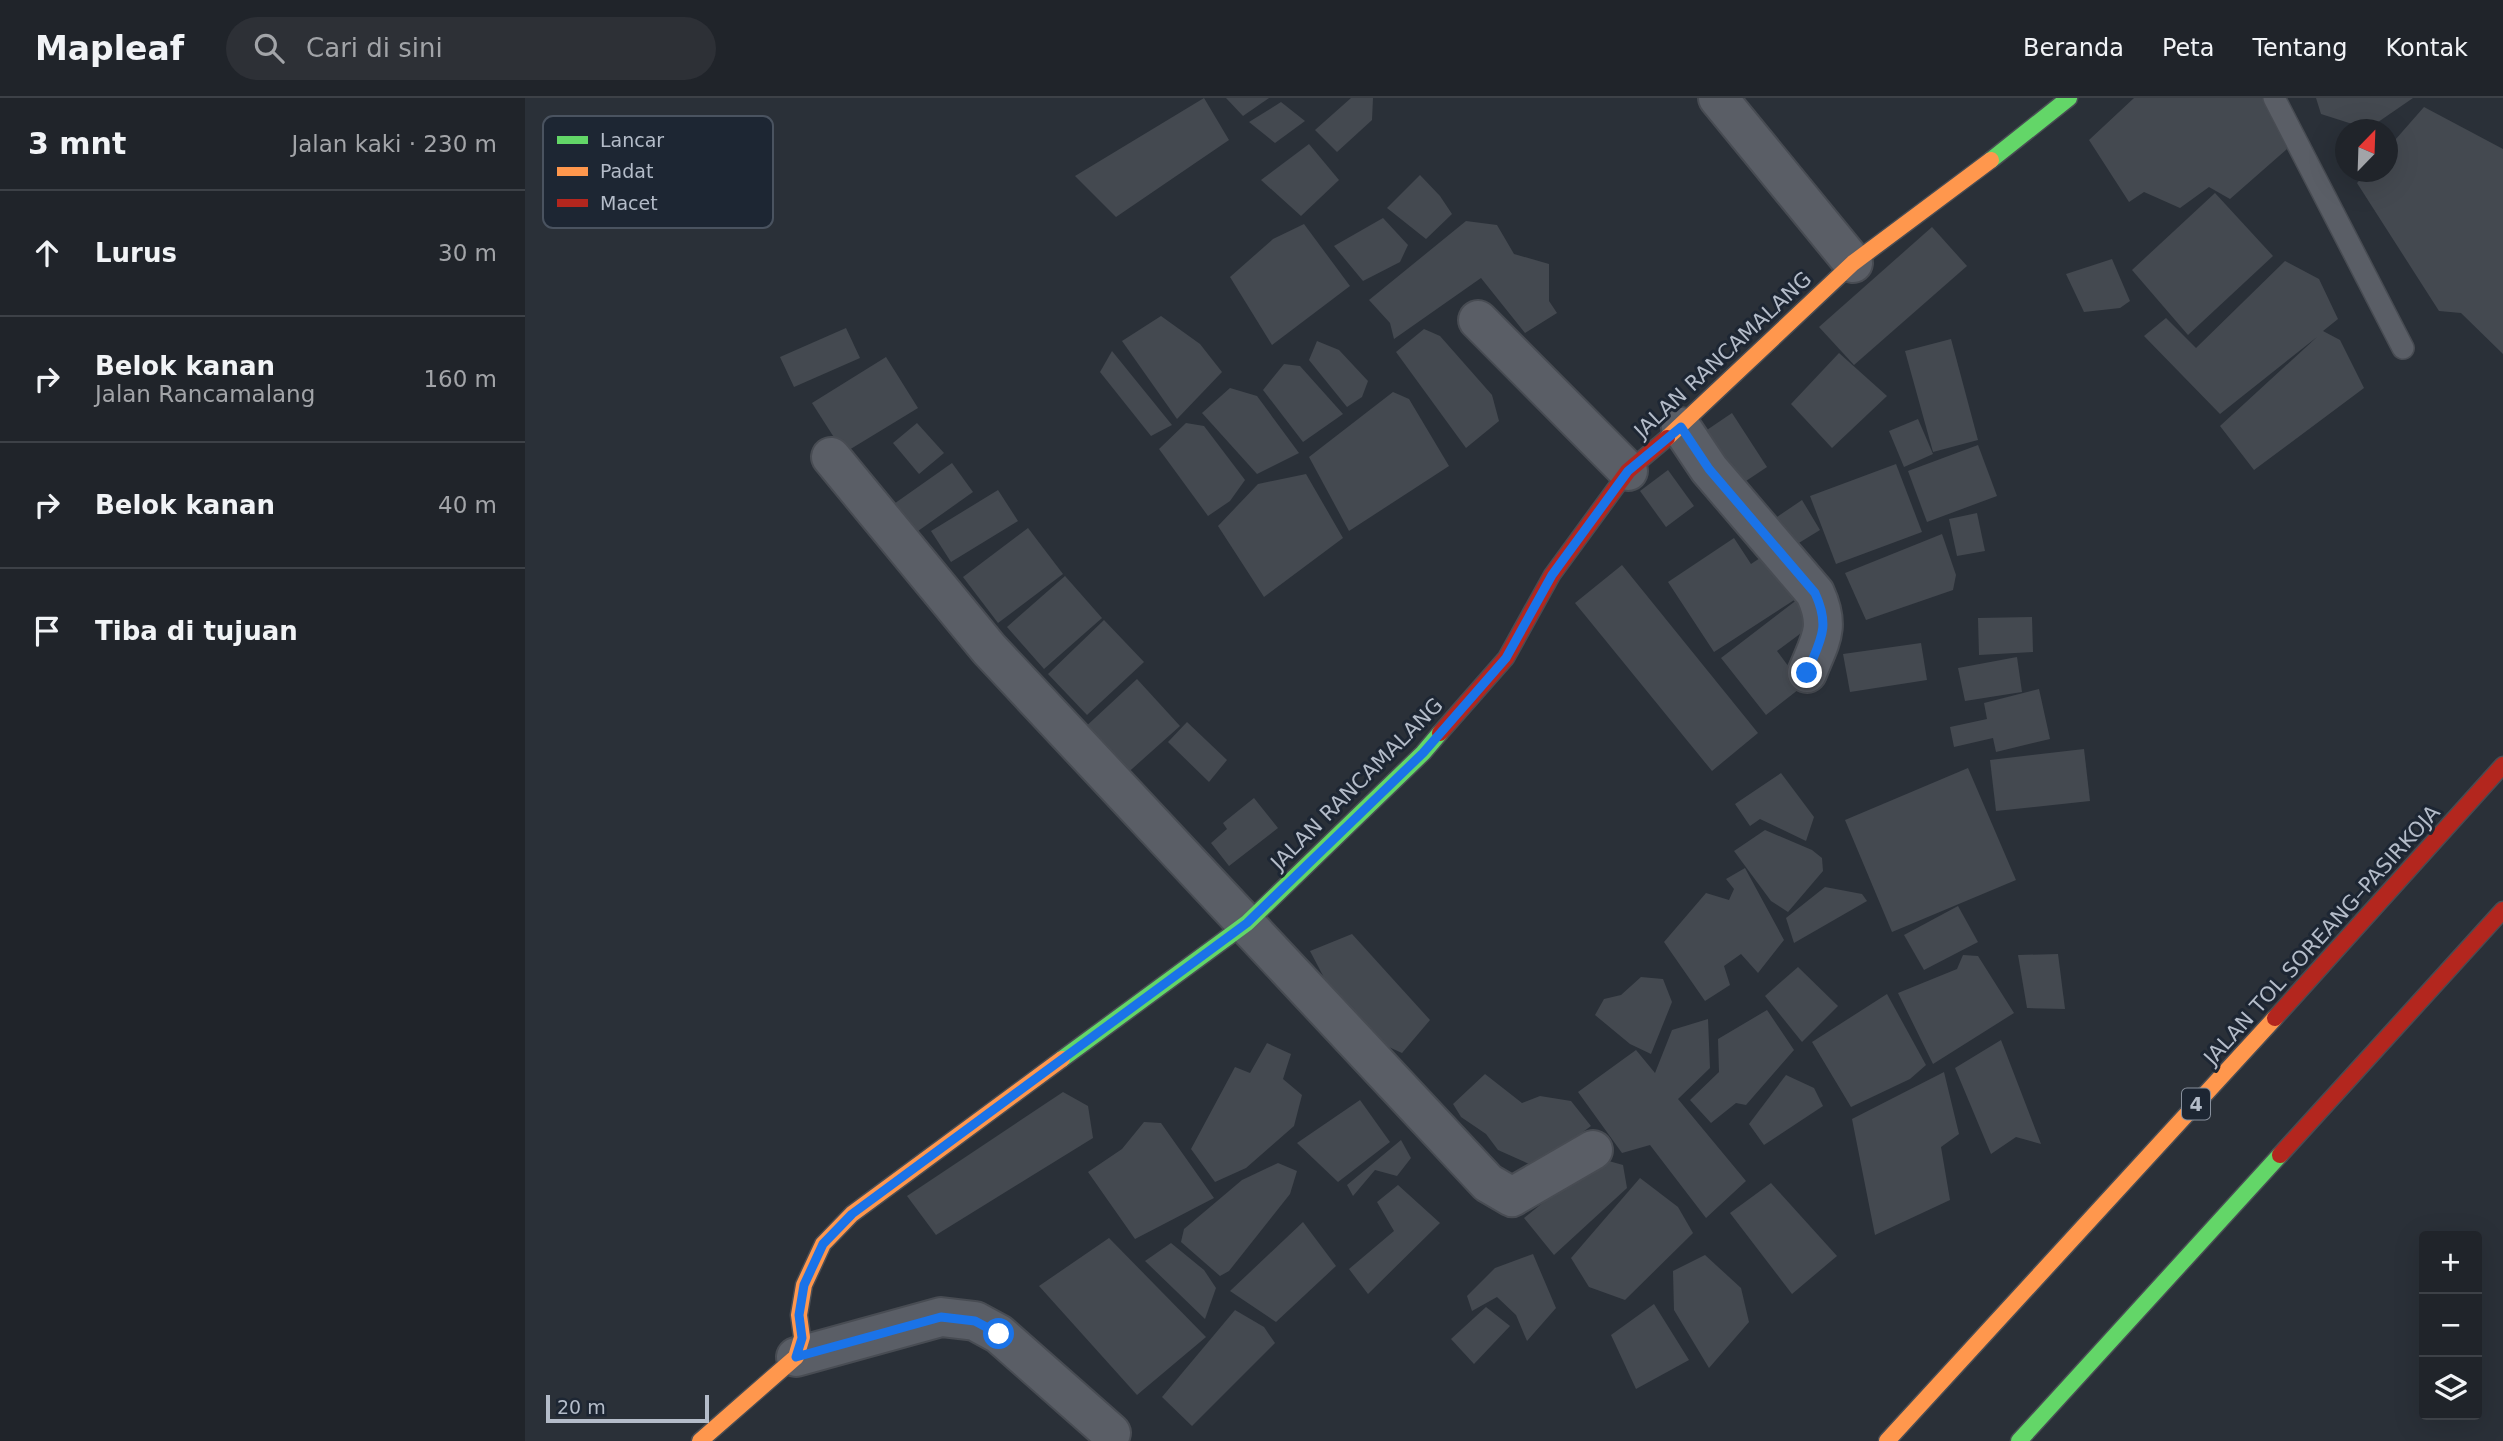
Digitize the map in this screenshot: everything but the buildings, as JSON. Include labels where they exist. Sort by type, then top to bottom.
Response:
[{"type":"main road","name":"JALAN RANCAMALANG","points":[[799,1347],[799,1315],[804,1285],[823,1244],[852,1214],[1247,923],[1423,753],[1506,658],[1552,575],[1628,471],[1681,427],[1853,263],[1975,173],[2069,98]]},
{"type":"main road","name":"JALAN TOL SOREANG–PASIRKOJA","points":[[1887,1441],[2217,1082],[2503,765]]},
{"type":"main road","points":[[2019,1441],[2503,910]]},
{"type":"main road","points":[[700,1441],[799,1347]]},
{"type":"street","points":[[1718,98],[1853,263]]},
{"type":"street","points":[[1478,320],[1628,471]]},
{"type":"street","points":[[1681,427],[1709,469],[1815,593],[1822,609],[1824,629],[1807,673]]},
{"type":"street","points":[[831,457],[989,649],[1488,1183],[1512,1197],[1593,1150]]},
{"type":"street","points":[[799,1347],[941,1317],[975,1321],[999,1334],[1111,1433]]},
{"type":"lane","points":[[2274,98],[2403,348]]},
{"type":"traffic: fast","points":[[1991,160],[2069,98]]},
{"type":"traffic: fast","points":[[1062,1059],[1247,923],[1423,753],[1440,733]]},
{"type":"traffic: fast","points":[[2019,1441],[2280,1155]]},
{"type":"traffic: slow","points":[[1667,438],[1853,263],[1991,160]]},
{"type":"traffic: slow","points":[[1887,1441],[2275,1018]]},
{"type":"traffic: slow","points":[[700,1441],[796,1357],[802,1337],[799,1315],[804,1285],[823,1244],[852,1214],[1062,1059]]},
{"type":"traffic: jam","points":[[1440,733],[1506,658],[1552,575],[1628,471],[1667,438]]},
{"type":"traffic: jam","points":[[2275,1018],[2503,765]]},
{"type":"traffic: jam","points":[[2280,1155],[2503,910]]},
{"type":"route","points":[[999,1334],[975,1321],[941,1317],[796,1357],[802,1338],[799,1315],[804,1285],[823,1244],[852,1214],[1247,923],[1423,753],[1506,658],[1552,575],[1628,471],[1681,427],[1709,469],[1815,593],[1822,609],[1824,629],[1807,673]]}]
